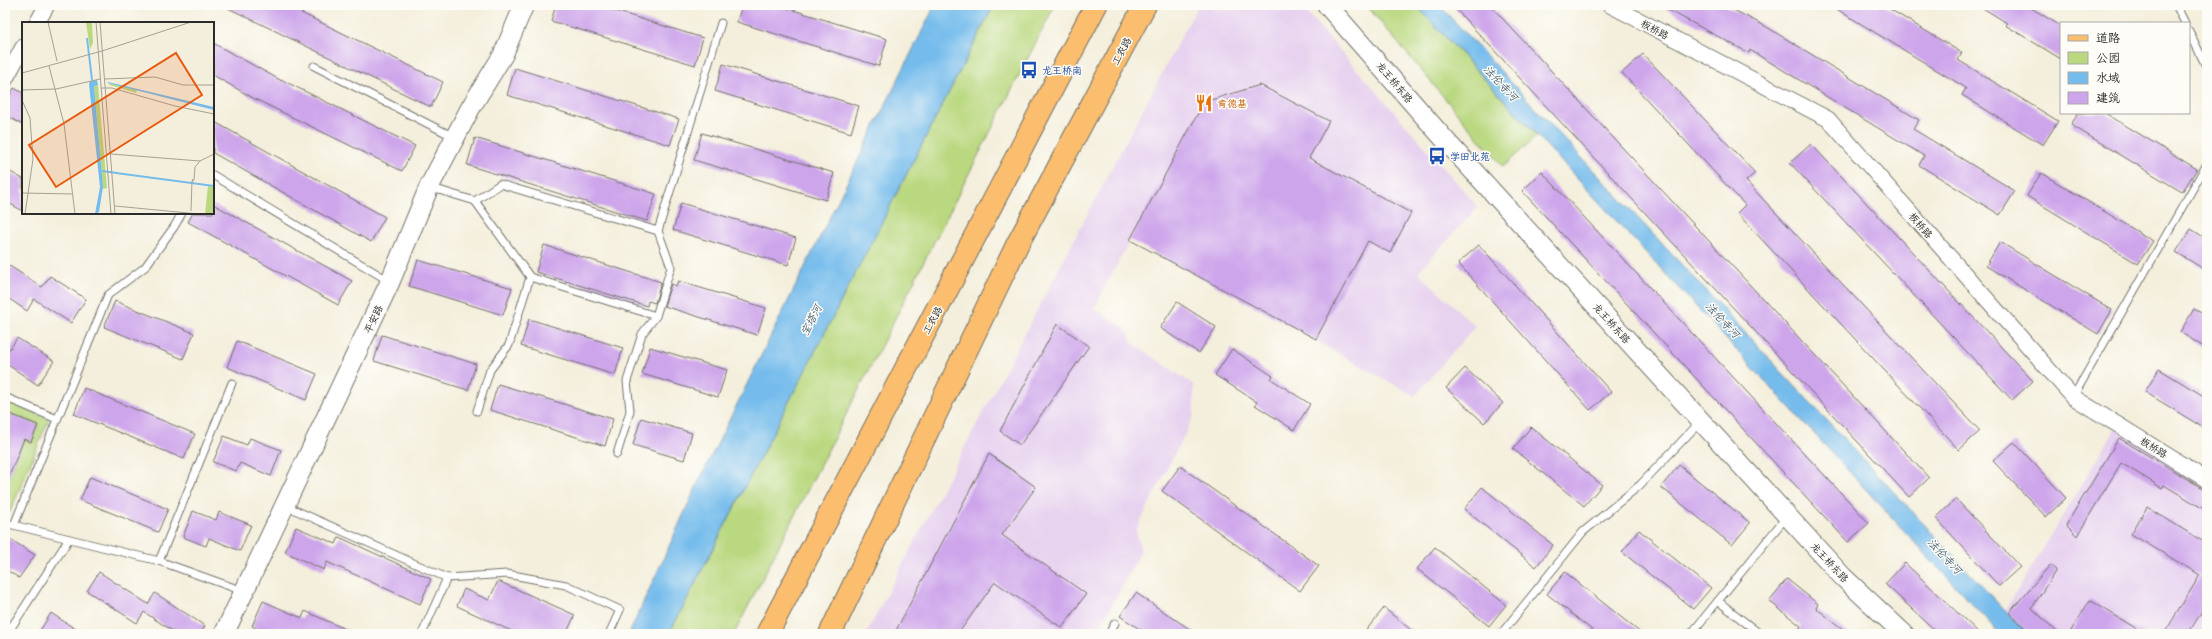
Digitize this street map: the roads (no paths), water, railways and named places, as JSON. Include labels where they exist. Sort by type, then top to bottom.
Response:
[{"type":"main road","name":"工农路","points":[[767,634],[1096,5]]},
{"type":"main road","name":"工农路","points":[[830,634],[1017,245],[1145,5]]},
{"type":"street","points":[[37,22],[46,5]]},
{"type":"street","name":"平安路","points":[[224,634],[286,506],[390,282],[429,187],[455,137],[503,55],[524,5]]},
{"type":"street","name":"龙王桥东路","points":[[1327,5],[1445,140],[1787,516],[1843,577],[1904,634]]},
{"type":"street","name":"板桥路","points":[[1610,5],[1828,120],[2073,397],[2207,480]]},
{"type":"street","points":[[5,80],[22,49]]},
{"type":"lane","points":[[2176,5],[2184,22]]},
{"type":"lane","points":[[617,454],[630,411],[627,381],[642,334],[656,316],[671,267],[658,231],[721,23]]},
{"type":"lane","points":[[2190,33],[2207,68]]},
{"type":"lane","points":[[314,66],[455,137]]},
{"type":"lane","points":[[2073,397],[2207,164]]},
{"type":"lane","points":[[214,176],[390,282]]},
{"type":"lane","points":[[475,201],[500,184],[658,231]]},
{"type":"lane","points":[[429,187],[475,201],[530,277],[656,316]]},
{"type":"lane","points":[[14,525],[108,295],[145,267],[174,227],[181,214]]},
{"type":"lane","points":[[478,411],[490,370],[509,345],[530,277]]},
{"type":"lane","points":[[159,561],[232,383]]},
{"type":"lane","points":[[5,399],[7,398],[57,419]]},
{"type":"lane","points":[[1501,634],[1583,532],[1640,485],[1701,420]]},
{"type":"lane","points":[[286,506],[447,578],[506,574],[566,585],[620,610],[609,634]]},
{"type":"lane","points":[[1691,634],[1787,516]]},
{"type":"lane","points":[[5,523],[159,561],[244,592]]},
{"type":"lane","points":[[7,634],[69,539]]},
{"type":"lane","points":[[422,634],[447,578]]},
{"type":"lane","points":[[1718,601],[1760,634]]},
{"type":"lane","points":[[1109,634],[1115,623]]},
{"type":"water","name":"宝塔河","points":[[935,5],[994,5],[669,634],[629,634],[698,483]]},
{"type":"water","name":"法伦寺河","points":[[1416,5],[1439,5],[2005,611],[2029,634],[2000,634]]},
{"type":"place","name":"龙王桥南","points":[[1029,70]]},
{"type":"place","name":"肯德基","points":[[1204,103]]},
{"type":"place","name":"学田北苑","points":[[1437,156]]}]
